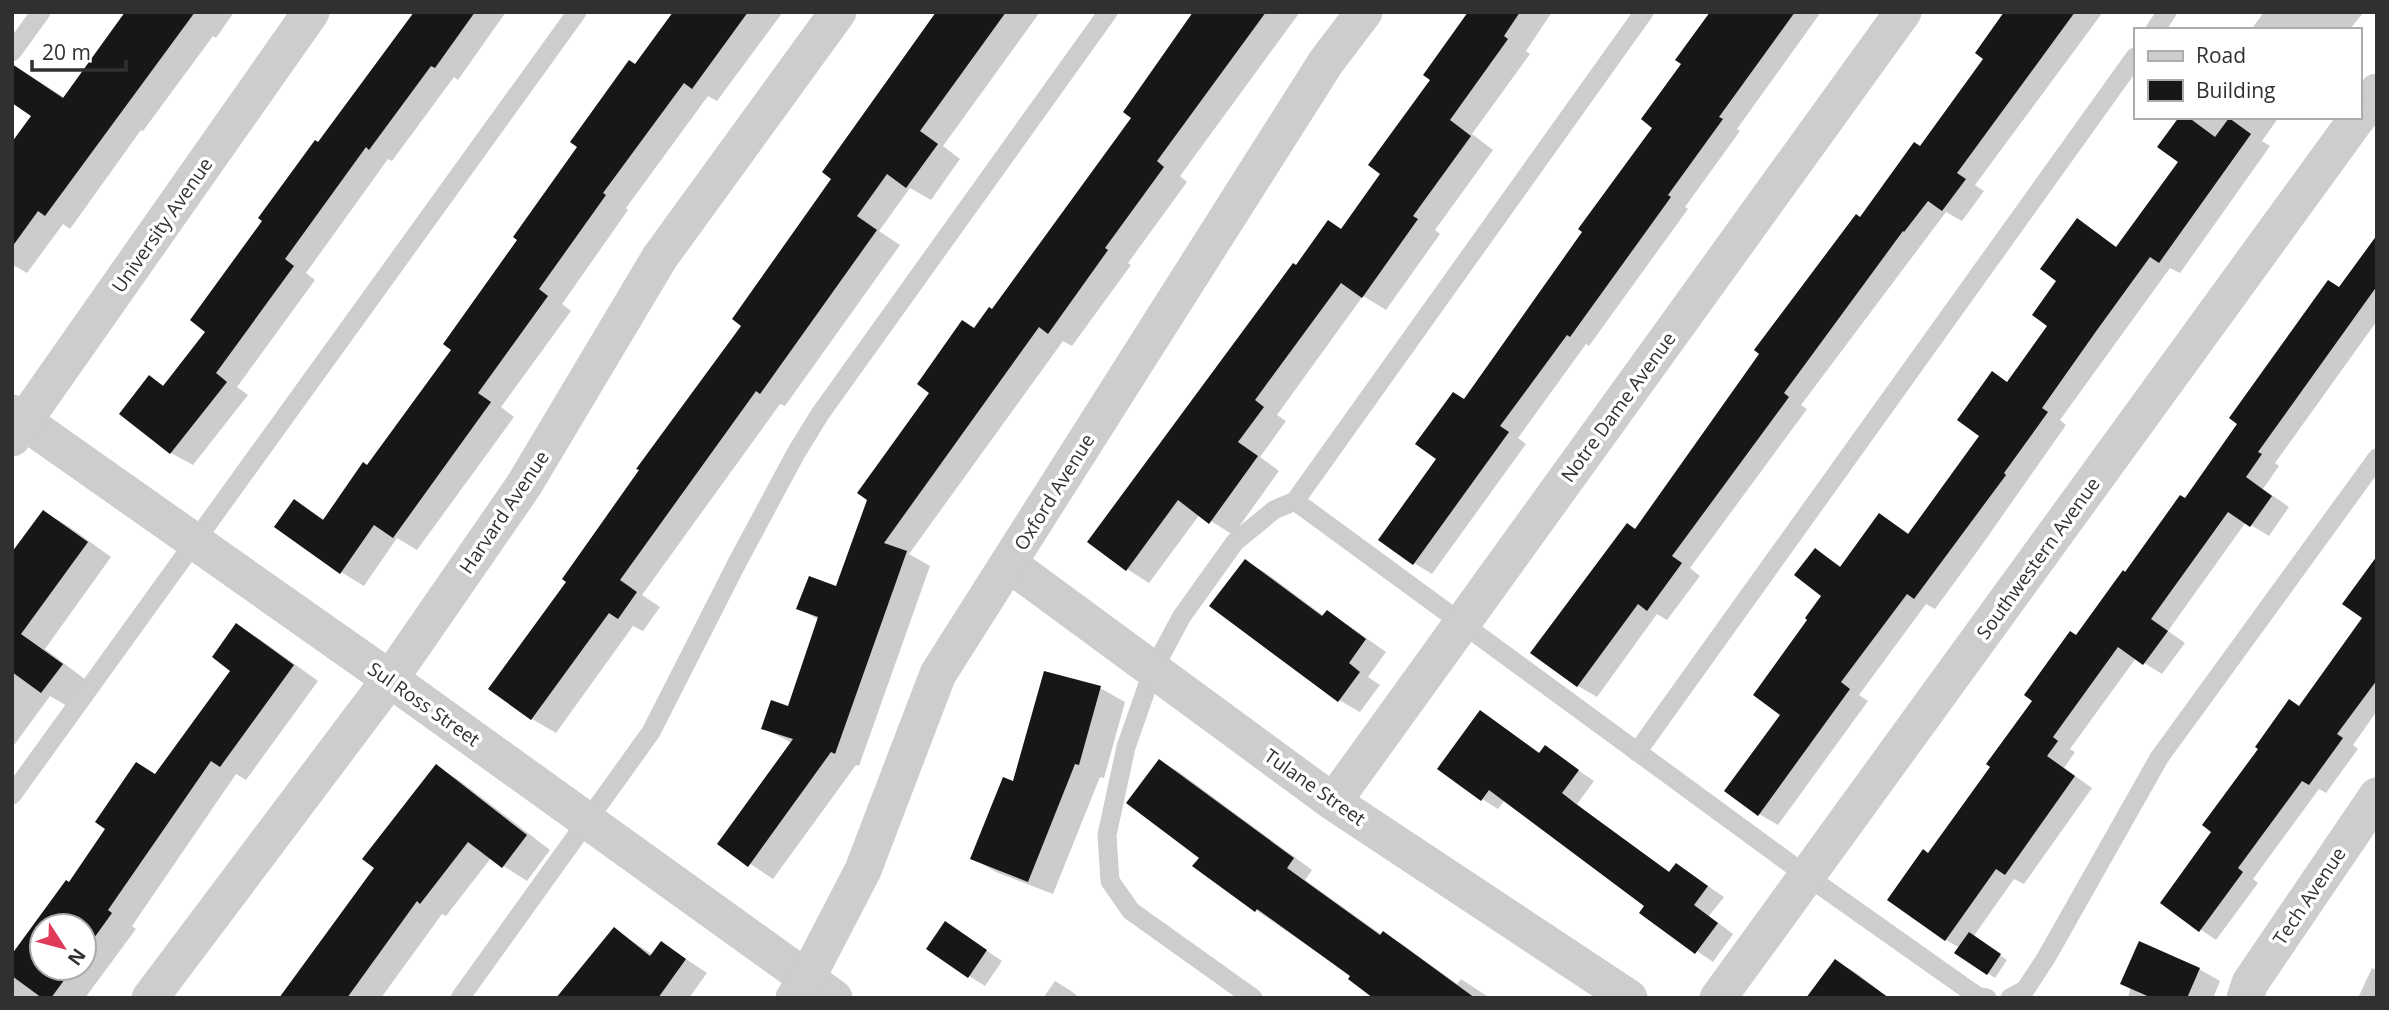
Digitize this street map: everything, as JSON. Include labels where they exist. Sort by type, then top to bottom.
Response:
[{"type":"street","name":"University Avenue","points":[[16,424],[311,12]]},
{"type":"street","name":"Harvard Avenue","points":[[150,998],[390,679],[524,485],[660,257],[838,12]]},
{"type":"street","name":"Oxford Avenue","points":[[811,991],[863,870],[938,674],[1326,62],[1364,12]]},
{"type":"street","name":"Notre Dame Avenue","points":[[1333,802],[1903,12]]},
{"type":"street","name":"Southwestern Avenue","points":[[2361,113],[2377,92]]},
{"type":"street","name":"Southwestern Avenue","points":[[1718,998],[2357,119]]},
{"type":"street","name":"Sul Ross Street","points":[[16,424],[195,542],[390,679],[589,821],[811,991]]},
{"type":"street","name":"Tulane Street","points":[[1009,564],[1333,802],[1629,998]]},
{"type":"street","name":"Tech Avenue","points":[[2245,998],[2250,983],[2377,796]]},
{"type":"lane","points":[[12,52],[41,12]]},
{"type":"lane","points":[[12,795],[577,12]]},
{"type":"lane","points":[[460,998],[651,732],[770,501],[820,414],[1108,12]]},
{"type":"lane","points":[[1253,998],[1131,911],[1110,881],[1107,835],[1126,747],[1153,670],[1182,616],[1235,542],[1274,510],[1295,501],[1644,12]]},
{"type":"lane","points":[[2156,28],[2167,12]]},
{"type":"lane","points":[[1637,752],[2134,58]]},
{"type":"lane","points":[[2010,998],[2025,990],[2046,958],[2159,758],[2377,458]]},
{"type":"lane","points":[[1295,501],[1807,876],[1977,996],[1987,998]]},
{"type":"building","points":[[125,12],[195,12],[45,216],[38,211],[12,247],[12,142],[31,116],[12,103],[12,64],[63,98]]},
{"type":"building","points":[[414,12],[475,12],[435,68],[431,66],[369,150],[366,147],[285,259],[294,266],[216,373],[227,382],[170,454],[119,414],[149,375],[163,386],[205,332],[190,320],[262,221],[258,218]]},
{"type":"building","points":[[673,12],[748,12],[692,89],[684,83],[603,193],[606,195],[539,289],[548,296],[478,393],[491,402],[393,538],[374,525],[340,574],[274,527],[294,499],[323,520],[363,462],[367,465],[451,350],[443,344],[517,240],[513,237],[577,147],[570,142],[629,60],[635,64]]},
{"type":"building","points":[[936,12],[1006,12],[920,131],[938,144],[906,188],[887,174],[857,216],[877,230],[760,394],[756,391],[620,580],[637,592],[618,619],[609,613],[531,720],[488,689],[566,582],[562,579],[639,470],[636,469],[741,326],[732,319],[831,179],[822,172]]},
{"type":"building","points":[[1193,12],[1266,12],[1157,161],[1164,167],[1105,248],[1108,250],[1048,334],[1039,327],[884,543],[907,551],[835,754],[831,752],[748,867],[717,844],[793,739],[761,729],[771,700],[788,706],[818,617],[796,609],[809,576],[836,586],[867,500],[857,493],[929,393],[917,384],[962,320],[974,328],[989,307],[992,309],[1131,118],[1123,112]]},
{"type":"building","points":[[1468,12],[1520,12],[1504,36],[1508,39],[1450,120],[1471,136],[1413,216],[1418,219],[1362,298],[1341,283],[1255,400],[1264,407],[1238,442],[1258,456],[1209,524],[1178,500],[1126,571],[1087,542],[1293,263],[1296,265],[1328,220],[1341,229],[1380,174],[1368,165],[1430,80],[1423,75]]},
{"type":"building","points":[[1710,12],[1795,12],[1719,117],[1723,119],[1668,195],[1671,197],[1570,337],[1567,335],[1500,426],[1509,432],[1413,565],[1378,540],[1436,459],[1415,444],[1453,392],[1464,399],[1582,232],[1578,229],[1652,128],[1641,119],[1681,64],[1675,60]]},
{"type":"building","points":[[2004,12],[2075,12],[1957,173],[1966,179],[1942,211],[1928,201],[1903,231],[1784,393],[1789,397],[1672,556],[1682,563],[1647,611],[1638,604],[1577,687],[1530,653],[1627,523],[1635,529],[1759,354],[1754,350],[1856,214],[1860,217],[1914,142],[1920,146],[1983,59],[1975,53]]},
{"type":"building","points":[[2178,119],[2191,119],[2215,137],[2230,119],[2251,134],[2159,263],[2150,257],[2097,330],[2042,408],[2048,412],[2004,473],[2006,475],[1914,599],[1907,594],[1841,682],[1850,689],[1758,816],[1724,791],[1780,715],[1753,695],[1821,596],[1794,575],[1815,548],[1840,567],[1879,513],[1908,534],[1979,436],[1957,420],[1992,371],[2007,382],[2047,326],[2032,315],[2056,281],[2040,269],[2077,218],[2116,247],[2178,162],[2157,147]]},
{"type":"building","points":[[2377,235],[2377,286],[2258,452],[2262,454],[2246,477],[2272,496],[2250,527],[2228,512],[2151,619],[2168,631],[2143,665],[2118,647],[2053,737],[2058,741],[2047,756],[2075,776],[2005,875],[1996,869],[1945,941],[1887,900],[1923,849],[1928,853],[1990,767],[1986,764],[2032,701],[2024,695],[2070,631],[2076,635],[2180,495],[2185,498],[2237,424],[2229,418],[2328,280],[2339,287]]},
{"type":"building","points":[[43,510],[88,542],[21,634],[63,664],[41,693],[12,672],[12,552]]},
{"type":"building","points":[[2377,556],[2377,680],[2337,734],[2343,738],[2309,785],[2302,781],[2238,868],[2243,872],[2199,932],[2160,903],[2211,832],[2202,825],[2258,749],[2255,747],[2289,699],[2299,706],[2362,618],[2342,604]]},
{"type":"building","points":[[1245,559],[1322,616],[1327,610],[1366,639],[1349,663],[1360,672],[1338,702],[1209,606]]},
{"type":"building","points":[[236,623],[294,665],[220,767],[211,761],[108,910],[112,913],[98,932],[98,912],[43,912],[66,880],[69,882],[105,829],[95,822],[136,762],[155,774],[230,671],[212,657]]},
{"type":"building","points":[[1044,671],[1101,686],[1079,765],[1075,764],[1028,882],[970,859],[1003,777],[1013,781]]},
{"type":"building","points":[[1480,710],[1539,753],[1545,745],[1579,770],[1562,793],[1576,804],[1669,872],[1676,863],[1708,886],[1694,905],[1718,923],[1695,954],[1639,913],[1644,906],[1489,790],[1481,801],[1437,769]]},
{"type":"building","points":[[1159,759],[1294,858],[1287,868],[1380,935],[1383,931],[1475,998],[1373,998],[1348,979],[1350,976],[1192,866],[1199,858],[1126,803]]},
{"type":"building","points":[[436,764],[527,835],[502,868],[468,842],[420,904],[417,901],[347,998],[279,998],[374,868],[362,859]]},
{"type":"building","points":[[945,921],[987,950],[968,978],[926,949]]},
{"type":"building","points":[[614,927],[650,956],[661,941],[686,959],[658,998],[556,998]]},
{"type":"building","points":[[28,932],[28,982],[63,982],[51,998],[42,998],[12,976],[12,954]]},
{"type":"building","points":[[1969,932],[2001,954],[1987,975],[1954,953]]},
{"type":"building","points":[[2139,941],[2200,968],[2187,998],[2152,998],[2120,984]]},
{"type":"building","points":[[1835,959],[1889,998],[1806,998]]}]
